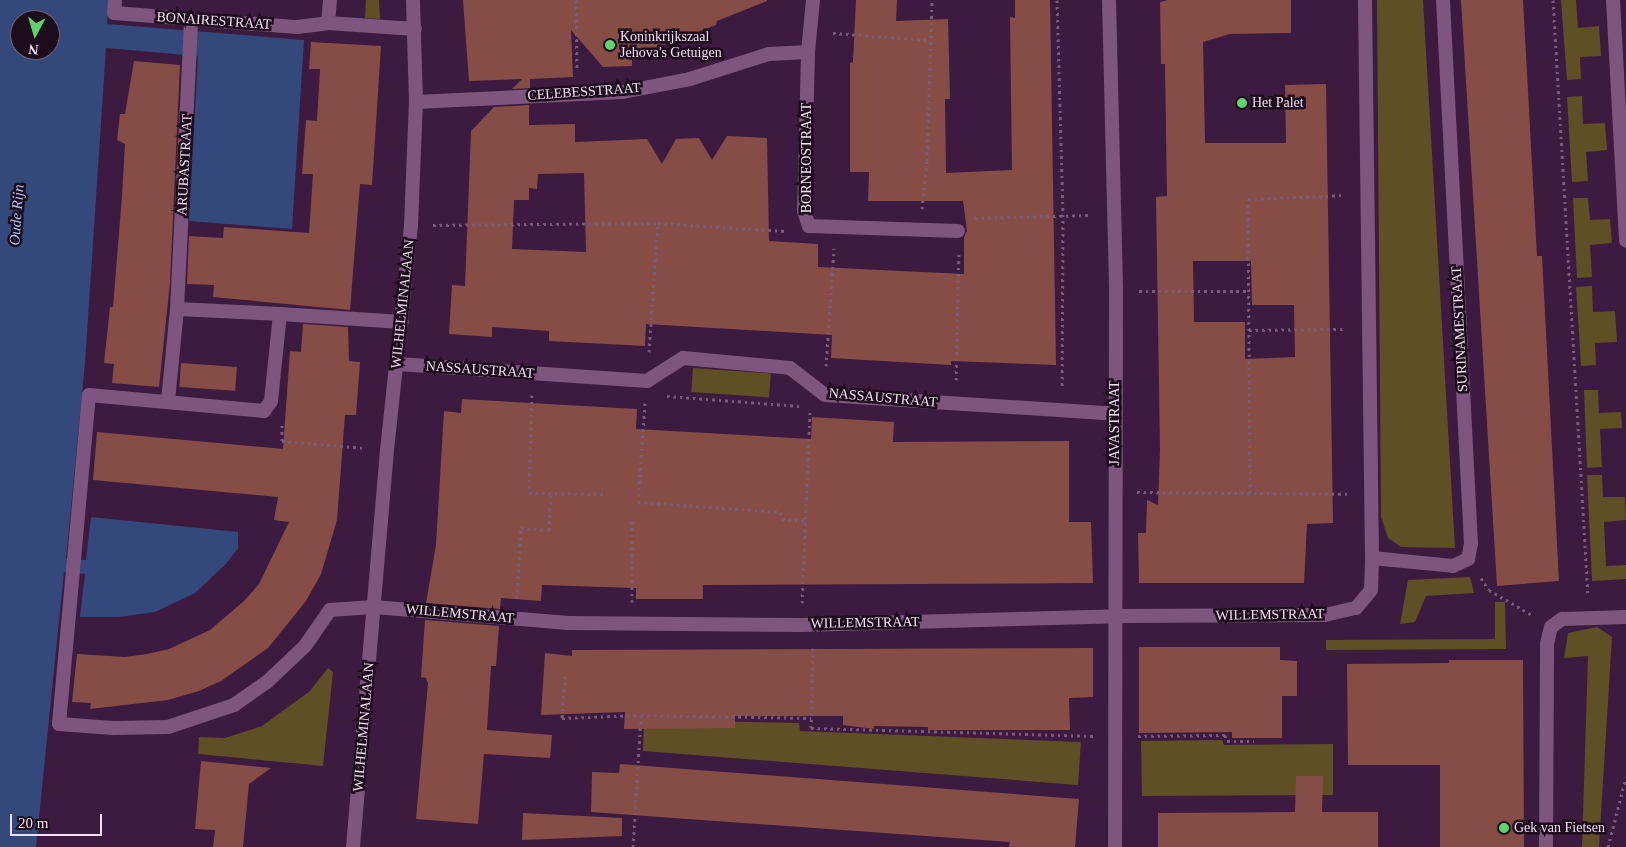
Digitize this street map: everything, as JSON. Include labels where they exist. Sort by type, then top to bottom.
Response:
[{"type":"street","name":"BONAIRESTRAAT","points":[[115,0],[114,13],[297,27],[328,23],[415,29]]},
{"type":"street","points":[[328,23],[330,0]]},
{"type":"street","name":"WILHELMINALAAN","points":[[353,847],[387,450],[398,364],[411,225],[416,102],[413,0]]},
{"type":"street","name":"BORNEOSTRAAT","points":[[814,0],[808,52],[804,211],[809,226],[958,232]]},
{"type":"street","name":"JAVASTRAAT","points":[[1108,0],[1116,292],[1114,414],[1117,616],[1114,737],[1115,847]]},
{"type":"street","points":[[1365,0],[1372,558],[1453,566],[1468,559]]},
{"type":"street","name":"SURINAMESTRAAT","points":[[1443,0],[1471,544],[1468,559]]},
{"type":"street","points":[[1613,0],[1626,241]]},
{"type":"street","name":"ARUBASTRAAT","points":[[168,401],[176,309],[191,20]]},
{"type":"street","name":"CELEBESSTRAAT","points":[[416,102],[578,94],[651,87],[690,79],[769,54],[808,52]]},
{"type":"street","points":[[176,309],[402,322]]},
{"type":"street","points":[[280,314],[271,401],[264,412],[168,401],[89,395],[76,558],[59,724],[114,728],[168,727],[234,705],[267,682],[305,646],[330,610],[374,607]]},
{"type":"street","name":"NASSAUSTRAAT","points":[[398,364],[647,380],[683,358],[790,368],[825,394],[1062,412],[1114,414]]},
{"type":"street","name":"WILLEMSTRAAT","points":[[374,607],[516,618],[632,623],[808,625],[1117,616],[1325,615],[1356,608],[1371,590],[1372,558]]},
{"type":"street","points":[[1546,847],[1547,644],[1552,627],[1562,619],[1626,617]]},
{"type":"path","points":[[576,0],[578,94]]},
{"type":"path","points":[[921,231],[927,161],[932,0]]},
{"type":"path","points":[[1057,0],[1063,214],[1062,412]]},
{"type":"path","points":[[1553,0],[1589,618]]},
{"type":"path","points":[[810,32],[930,40]]},
{"type":"path","points":[[1250,494],[1248,199],[1367,194]]},
{"type":"path","points":[[954,404],[960,279],[958,232],[965,219],[1063,214],[1114,216]]},
{"type":"path","points":[[411,225],[658,223],[793,231],[809,226]]},
{"type":"path","points":[[658,223],[638,502],[780,512],[782,519],[804,520]]},
{"type":"path","points":[[1116,292],[1248,291]]},
{"type":"path","points":[[1249,330],[1369,329]]},
{"type":"path","points":[[533,373],[529,493],[603,494]]},
{"type":"path","points":[[810,406],[804,520],[811,728],[1114,737],[1225,734],[1227,742],[1254,741]]},
{"type":"path","points":[[264,412],[282,420],[282,441],[387,450]]},
{"type":"path","points":[[1116,492],[1371,494]]},
{"type":"path","points":[[516,618],[521,528],[550,530],[551,493]]},
{"type":"path","points":[[632,517],[632,623]]},
{"type":"path","points":[[1468,559],[1489,590],[1552,627]]},
{"type":"path","points":[[565,676],[562,718],[641,715],[811,718]]},
{"type":"path","points":[[633,847],[641,715]]},
{"type":"path","points":[[1608,847],[1626,777]]},
{"type":"shaded area","points":[[366,0],[379,0],[380,19],[365,18]]},
{"type":"shaded area","points":[[1377,0],[1423,0],[1455,548],[1401,547],[1388,538],[1381,517]]},
{"type":"shaded area","points":[[1561,0],[1576,0],[1578,28],[1599,26],[1601,56],[1580,57],[1581,79],[1567,80]]},
{"type":"shaded area","points":[[1582,96],[1583,124],[1605,123],[1607,150],[1586,152],[1588,181],[1572,182],[1567,97]]},
{"type":"shaded area","points":[[1573,198],[1588,198],[1590,220],[1610,219],[1612,243],[1590,245],[1592,277],[1577,278]]},
{"type":"shaded area","points":[[1592,286],[1593,312],[1615,311],[1617,342],[1595,343],[1596,365],[1581,366],[1576,287]]},
{"type":"shaded area","points":[[693,368],[771,373],[769,397],[691,392]]},
{"type":"shaded area","points":[[1584,390],[1598,390],[1599,413],[1621,412],[1622,428],[1600,429],[1602,467],[1587,468]]},
{"type":"shaded area","points":[[1587,475],[1602,475],[1603,497],[1625,497],[1626,520],[1604,522],[1606,566],[1626,565],[1626,579],[1592,581]]},
{"type":"shaded area","points":[[1470,577],[1474,593],[1426,596],[1415,622],[1400,624],[1408,580]]},
{"type":"shaded area","points":[[1495,602],[1505,602],[1506,649],[1326,650],[1326,640],[1495,639]]},
{"type":"shaded area","points":[[1597,627],[1612,637],[1599,847],[1582,847],[1588,656],[1564,658],[1568,633]]},
{"type":"shaded area","points":[[328,668],[333,672],[323,766],[198,754],[199,737],[225,738],[262,726],[310,691]]},
{"type":"shaded area","points":[[644,720],[799,723],[800,731],[1081,742],[1078,785],[643,751]]},
{"type":"shaded area","points":[[1222,740],[1224,745],[1333,744],[1333,795],[1142,796],[1141,741]]},
{"type":"water","name":"Oude Rijn","points":[[0,0],[109,0],[107,24],[304,40],[292,229],[189,221],[198,56],[106,48],[85,363],[66,559],[86,560],[91,517],[238,532],[238,548],[226,564],[195,593],[155,612],[119,617],[80,617],[85,574],[64,572],[36,847],[0,847]]},
{"type":"building","points":[[463,0],[767,1],[717,21],[716,25],[632,57],[632,66],[603,67],[571,30],[573,77],[530,79],[530,88],[512,89],[522,79],[469,81]]},
{"type":"building","points":[[856,0],[897,0],[896,21],[948,19],[950,99],[945,99],[946,173],[1012,170],[1010,17],[1015,18],[1015,0],[1050,0],[1056,365],[951,361],[951,365],[831,358],[832,335],[646,324],[645,346],[549,341],[549,331],[492,327],[492,337],[449,334],[452,285],[465,286],[471,131],[494,107],[529,105],[529,125],[575,124],[575,142],[647,139],[662,164],[676,139],[699,138],[712,160],[727,136],[767,138],[769,241],[818,244],[818,267],[964,274],[964,237],[967,231],[963,201],[868,201],[869,172],[850,172],[850,63],[853,62]],"holes":[[[584,173],[586,252],[512,249],[514,200],[529,200],[529,188],[537,189],[538,174]]]},
{"type":"building","points":[[1168,0],[1291,0],[1291,33],[1230,34],[1203,42],[1205,143],[1286,143],[1285,85],[1326,84],[1333,523],[1307,524],[1304,583],[1139,583],[1138,533],[1146,533],[1147,500],[1158,505],[1160,449],[1156,197],[1167,196],[1165,64],[1161,64],[1160,2]],"holes":[[[1193,261],[1251,261],[1252,305],[1294,305],[1295,357],[1245,359],[1245,322],[1194,322]]]},
{"type":"building","points":[[1461,0],[1523,0],[1537,256],[1542,256],[1559,581],[1497,586]]},
{"type":"building","points":[[311,42],[381,46],[372,185],[360,184],[350,310],[213,297],[214,285],[187,284],[189,236],[223,238],[224,227],[309,233],[313,174],[302,174],[306,120],[317,121],[320,69],[309,69]]},
{"type":"building","points":[[134,61],[180,65],[170,283],[159,387],[112,383],[114,364],[104,363],[110,307],[113,307],[122,196],[125,144],[117,140],[120,114],[125,114]]},
{"type":"building","points":[[303,324],[348,327],[349,361],[360,362],[356,415],[345,415],[337,520],[321,574],[306,601],[268,648],[221,681],[199,691],[168,700],[90,709],[91,703],[72,702],[77,654],[125,657],[147,654],[169,649],[210,630],[244,601],[259,584],[289,522],[274,520],[278,497],[93,480],[97,432],[283,449],[290,351],[301,352]]},
{"type":"building","points":[[181,363],[237,367],[235,391],[179,387]]},
{"type":"building","points":[[462,399],[637,409],[636,429],[811,439],[812,417],[894,422],[893,442],[1069,441],[1069,522],[1091,522],[1093,583],[703,585],[703,599],[636,599],[636,588],[542,585],[541,601],[501,598],[500,609],[426,603],[436,545],[444,411],[461,413]]},
{"type":"building","points":[[425,620],[499,626],[496,666],[491,666],[487,730],[552,735],[550,758],[484,754],[478,824],[416,819],[428,683],[426,678],[421,677]]},
{"type":"building","points":[[1139,647],[1280,647],[1280,660],[1297,661],[1297,696],[1282,696],[1282,738],[1232,738],[1232,732],[1139,733]]},
{"type":"building","points":[[1093,648],[1093,697],[1069,698],[1070,730],[928,730],[928,727],[874,726],[874,729],[843,725],[843,716],[735,716],[735,728],[624,729],[625,712],[541,715],[545,653],[572,656],[572,650]]},
{"type":"building","points":[[1449,660],[1523,660],[1524,847],[1440,847],[1440,765],[1348,765],[1347,664],[1449,663]]},
{"type":"building","points":[[201,761],[271,768],[249,784],[243,847],[213,847],[215,830],[195,829]]},
{"type":"building","points":[[620,764],[1079,799],[1075,847],[1009,847],[1010,842],[591,812],[592,772],[619,773]]},
{"type":"building","points":[[1296,776],[1323,776],[1322,812],[1378,812],[1378,847],[1158,847],[1158,813],[1295,812]]},
{"type":"building","points":[[523,813],[622,818],[622,836],[522,840]]},
{"type":"place","name":"Koninkrijkszaal Jehova's Getuigen","points":[[610,45]]},
{"type":"place","name":"Het Palet","points":[[1242,103]]},
{"type":"place","name":"Gek van Fietsen","points":[[1504,828]]}]
